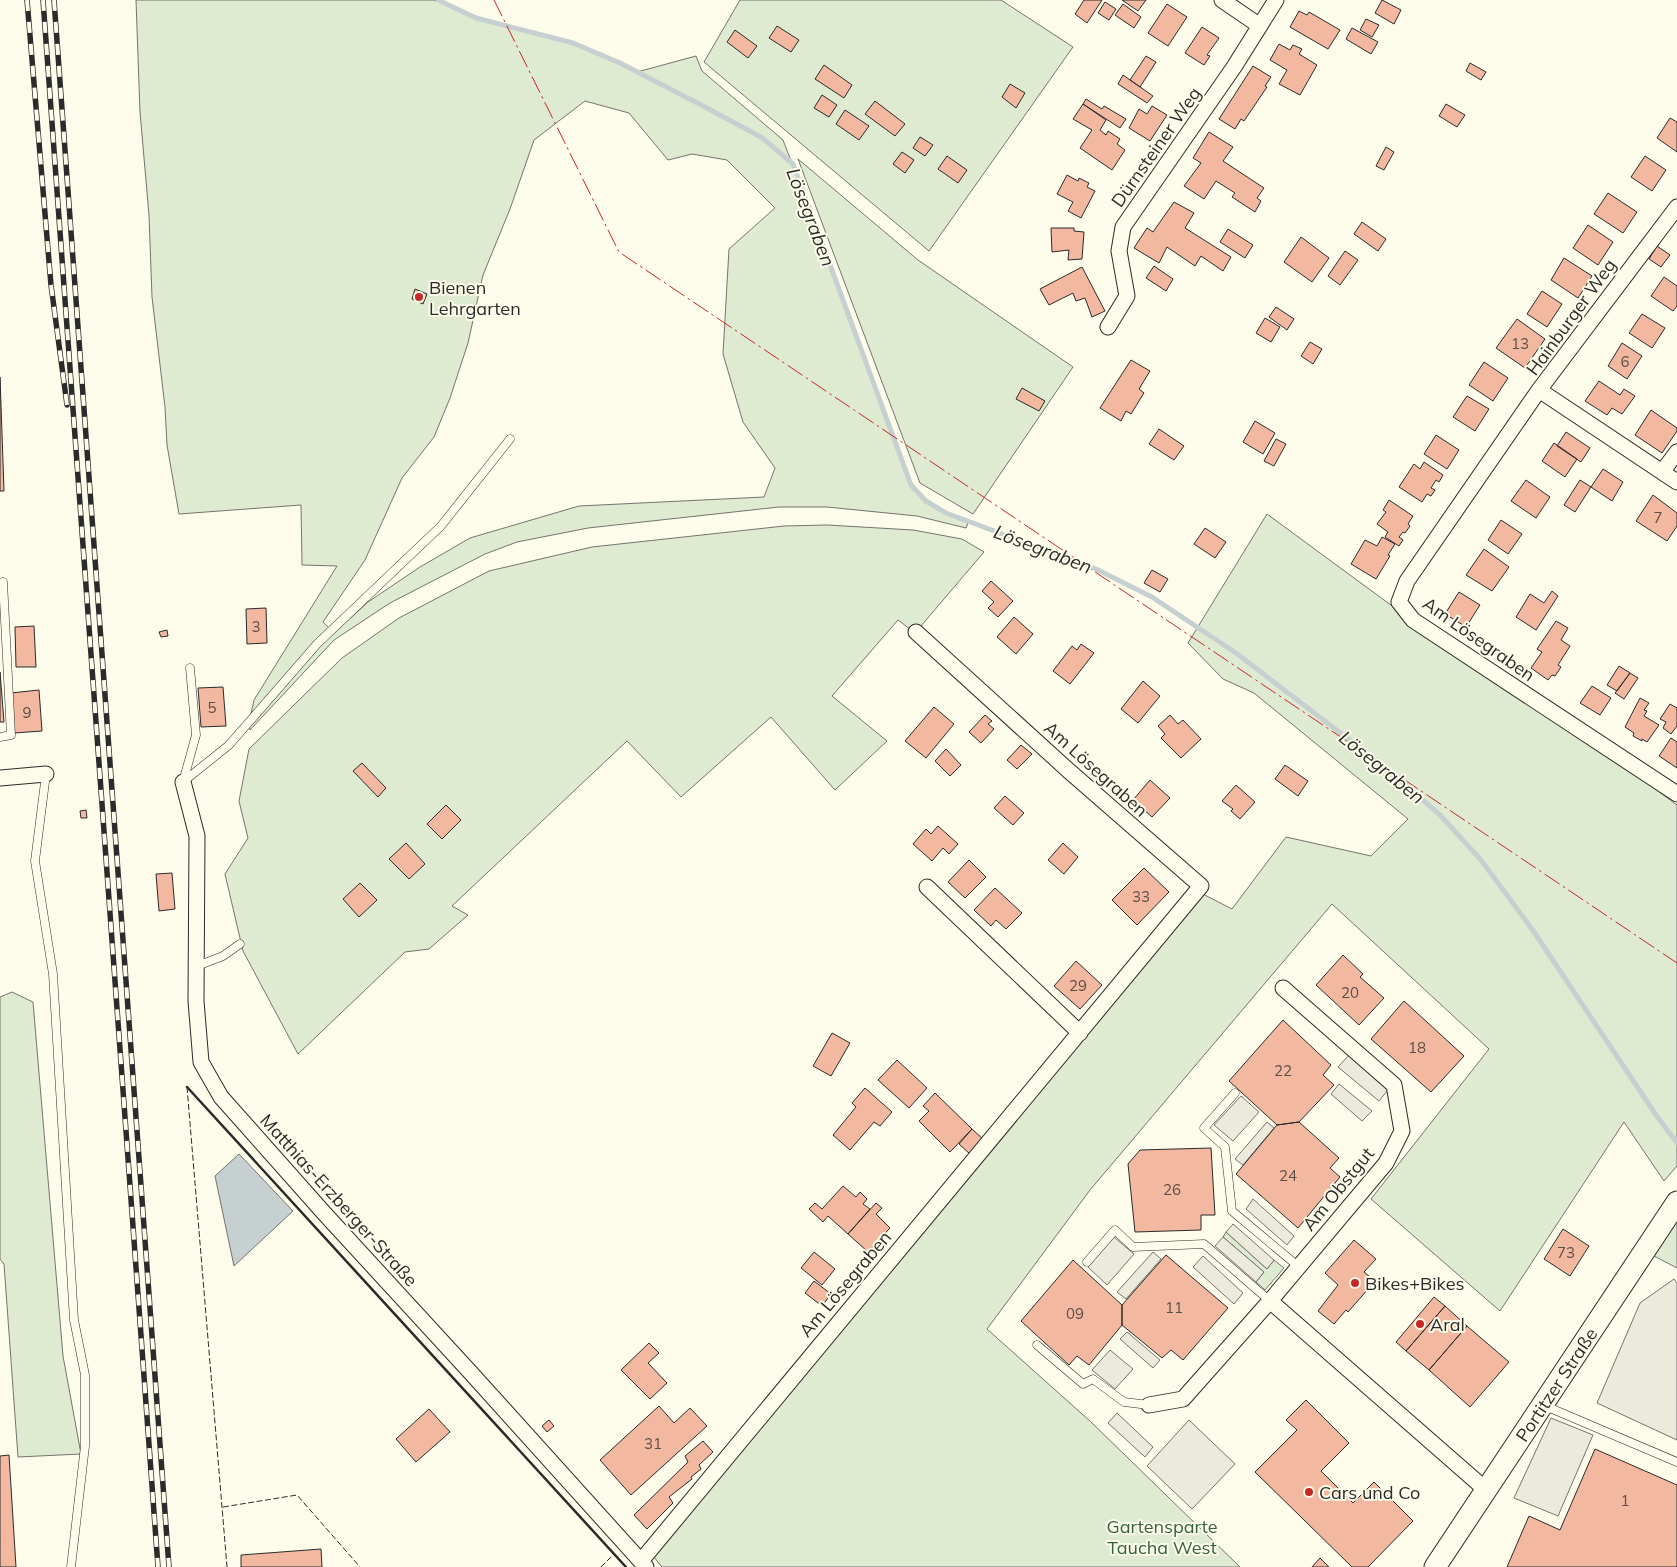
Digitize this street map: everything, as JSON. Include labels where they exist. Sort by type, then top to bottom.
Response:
[{"type":"main road","name":"Portitzer Straße","points":[[1434,1567],[1677,1202]]},
{"type":"street","points":[[1222,0],[1260,26]]},
{"type":"street","name":"Dürnsteiner Weg","points":[[1108,327],[1127,296],[1119,251],[1124,227],[1212,100],[1276,0]]},
{"type":"street","name":"Hainburger Weg","points":[[1677,207],[1539,390],[1677,482]]},
{"type":"street","name":"Am Lösegraben","points":[[1539,390],[1407,581],[1400,602],[1414,620],[1677,794]]},
{"type":"street","points":[[1662,472],[1677,452]]},
{"type":"street","name":"Am Lösegraben","points":[[644,1564],[1201,886],[1069,771],[944,667],[916,632]]},
{"type":"street","points":[[0,778],[46,774]]},
{"type":"street","name":"Matthias-Erzberger-Straße","points":[[183,782],[197,836],[196,1001],[201,1062],[221,1096],[324,1213],[644,1564]]},
{"type":"street","points":[[927,887],[1080,1033]]},
{"type":"street","name":"Am Obstgut","points":[[1149,1405],[1183,1399],[1270,1301],[1386,1163],[1402,1131],[1394,1084],[1282,988]]},
{"type":"street","points":[[1270,1301],[1485,1489]]},
{"type":"lane","points":[[183,782],[229,745],[317,644],[440,526],[510,439]]},
{"type":"lane","points":[[0,737],[11,736],[4,582]]},
{"type":"lane","points":[[183,782],[196,735],[190,668]]},
{"type":"lane","points":[[46,774],[35,861],[53,974],[74,1320],[85,1375],[85,1446],[71,1567]]},
{"type":"lane","points":[[197,966],[223,956],[240,944]]},
{"type":"lane","points":[[1235,1093],[1204,1128],[1225,1147],[1232,1211],[1299,1267]]},
{"type":"lane","points":[[1087,1262],[1114,1230],[1133,1246],[1204,1244],[1270,1301]]},
{"type":"lane","points":[[1036,1345],[1083,1384],[1093,1379],[1124,1402],[1149,1405]]},
{"type":"lane","points":[[1541,1404],[1677,1462]]},
{"type":"green space","points":[[136,0],[434,0],[480,19],[580,46],[637,72],[696,56],[702,71],[783,140],[828,257],[911,486],[938,508],[968,523],[966,528],[917,516],[827,507],[779,507],[588,528],[517,542],[485,554],[390,603],[334,640],[250,730],[249,723],[254,700],[337,566],[302,565],[301,505],[179,514],[167,445],[165,407],[152,297],[149,215],[140,112]],"holes":[[[585,101],[629,113],[668,160],[692,154],[727,160],[775,208],[729,249],[723,354],[743,422],[775,468],[764,497],[579,506],[470,538],[420,567],[368,602],[334,633],[323,622],[365,560],[402,478],[434,437],[450,398],[468,343],[483,275],[510,209],[534,140]]]},
{"type":"green space","points":[[740,0],[1001,0],[1073,47],[929,251],[704,62]]},
{"type":"green space","points":[[798,159],[918,260],[1073,367],[973,514],[920,483]]},
{"type":"green space","name":"Gartensparte Taucha West","points":[[1267,514],[1403,614],[1544,707],[1677,805],[1677,1166],[1664,1181],[1624,1122],[1500,1311],[1371,1199],[1489,1049],[1332,904],[1090,1190],[987,1329],[1091,1422],[1240,1567],[662,1567],[649,1551],[1193,889],[1232,909],[1286,837],[1371,856],[1408,819],[1254,693],[1223,679],[1188,643]]},
{"type":"green space","points":[[827,525],[913,530],[962,539],[984,552],[915,633],[898,620],[832,696],[887,741],[835,790],[771,717],[681,797],[627,741],[452,906],[468,915],[429,949],[405,952],[298,1054],[243,951],[225,874],[248,838],[239,801],[249,749],[342,658],[399,618],[489,571],[592,547],[784,526]]},
{"type":"green space","points":[[12,992],[33,1002],[63,1356],[81,1454],[18,1457],[4,1264],[0,1259],[0,997]]},
{"type":"green space","points":[[1677,1221],[1677,1268],[1654,1256]]},
{"type":"green space","points":[[1226,1232],[1267,1269],[1274,1260],[1284,1268],[1265,1290],[1256,1282],[1264,1272],[1223,1237]]},
{"type":"shaded area","points":[[1349,1055],[1388,1090],[1379,1101],[1338,1067]]},
{"type":"shaded area","points":[[1339,1084],[1372,1111],[1362,1121],[1331,1094]]},
{"type":"shaded area","points":[[1241,1096],[1259,1112],[1233,1141],[1214,1125]]},
{"type":"shaded area","points":[[1267,1122],[1274,1128],[1243,1165],[1235,1159]]},
{"type":"shaded area","points":[[239,1154],[293,1211],[234,1266],[215,1176]]},
{"type":"shaded area","points":[[1253,1199],[1294,1236],[1287,1245],[1246,1209]]},
{"type":"shaded area","points":[[1233,1224],[1274,1260],[1267,1269],[1226,1232]]},
{"type":"shaded area","points":[[1114,1237],[1134,1254],[1107,1285],[1088,1267]]},
{"type":"shaded area","points":[[1223,1237],[1264,1272],[1256,1282],[1215,1246]]},
{"type":"shaded area","points":[[1153,1252],[1161,1259],[1126,1299],[1117,1292]]},
{"type":"shaded area","points":[[1203,1256],[1243,1293],[1234,1304],[1193,1267]]},
{"type":"shaded area","points":[[1674,1279],[1677,1283],[1677,1440],[1597,1403],[1640,1303]]},
{"type":"shaded area","points":[[1127,1332],[1160,1360],[1153,1368],[1120,1339]]},
{"type":"shaded area","points":[[1110,1350],[1133,1369],[1115,1389],[1092,1370]]},
{"type":"shaded area","points":[[1117,1413],[1153,1447],[1145,1457],[1108,1423]]},
{"type":"shaded area","points":[[1551,1418],[1593,1435],[1558,1516],[1514,1498]]},
{"type":"shaded area","points":[[1189,1420],[1235,1464],[1192,1509],[1147,1466]]},
{"type":"building","points":[[1084,0],[1102,0],[1087,23],[1075,14]]},
{"type":"building","points":[[1122,0],[1146,0],[1138,11]]},
{"type":"building","points":[[1382,0],[1401,10],[1394,24],[1375,13]]},
{"type":"building","points":[[1105,2],[1116,9],[1109,20],[1098,13]]},
{"type":"building","points":[[1123,4],[1141,17],[1134,28],[1115,15]]},
{"type":"building","points":[[1167,4],[1187,17],[1168,46],[1148,33]]},
{"type":"building","points":[[1299,11],[1307,15],[1309,12],[1340,30],[1328,49],[1290,27]]},
{"type":"building","points":[[1366,19],[1379,25],[1372,37],[1360,30]]},
{"type":"building","points":[[777,26],[799,40],[791,52],[769,38]]},
{"type":"building","points":[[1202,27],[1219,38],[1207,55],[1210,56],[1204,65],[1185,53]]},
{"type":"building","points":[[1352,28],[1378,42],[1371,54],[1346,39]]},
{"type":"building","points":[[735,30],[757,46],[748,58],[727,42]]},
{"type":"building","points":[[1279,44],[1290,50],[1293,45],[1302,49],[1299,54],[1317,65],[1300,95],[1279,84],[1287,70],[1270,60]]},
{"type":"building","points":[[1146,56],[1156,62],[1140,87],[1130,80]]},
{"type":"building","points":[[1470,63],[1486,72],[1481,80],[1466,71]]},
{"type":"building","points":[[824,65],[852,85],[844,98],[815,79]]},
{"type":"building","points":[[1253,66],[1271,77],[1265,86],[1267,87],[1244,121],[1241,119],[1235,129],[1219,119]]},
{"type":"building","points":[[1123,75],[1153,96],[1147,103],[1118,84]]},
{"type":"building","points":[[1010,84],[1025,93],[1016,108],[1002,97]]},
{"type":"building","points":[[822,95],[837,105],[829,117],[814,108]]},
{"type":"building","points":[[1086,99],[1102,109],[1104,106],[1126,119],[1120,128],[1083,104]]},
{"type":"building","points":[[875,101],[905,124],[895,136],[865,114]]},
{"type":"building","points":[[1083,104],[1106,120],[1100,130],[1106,135],[1108,131],[1120,139],[1117,144],[1125,150],[1112,170],[1080,148],[1092,130],[1073,119]]},
{"type":"building","points":[[1446,104],[1465,115],[1457,127],[1439,116]]},
{"type":"building","points":[[1152,106],[1167,115],[1150,141],[1129,128],[1139,109],[1147,114]]},
{"type":"building","points":[[845,110],[869,126],[859,140],[836,124]]},
{"type":"building","points":[[1670,118],[1677,122],[1677,152],[1657,138]]},
{"type":"building","points":[[1209,132],[1233,147],[1223,161],[1264,188],[1257,198],[1261,201],[1255,212],[1232,197],[1235,193],[1216,181],[1204,199],[1184,186],[1201,163],[1193,158]]},
{"type":"building","points":[[920,137],[933,145],[925,156],[913,148]]},
{"type":"building","points":[[1386,147],[1394,152],[1384,170],[1376,166]]},
{"type":"building","points":[[902,152],[914,160],[905,173],[893,164]]},
{"type":"building","points":[[947,156],[967,170],[958,183],[938,169]]},
{"type":"building","points":[[1645,156],[1666,170],[1652,191],[1631,177]]},
{"type":"building","points":[[1067,175],[1078,181],[1079,178],[1089,183],[1087,187],[1095,191],[1081,218],[1068,211],[1073,202],[1057,194]]},
{"type":"building","points":[[1608,193],[1637,212],[1623,233],[1594,214]]},
{"type":"building","points":[[1174,202],[1194,213],[1185,228],[1231,257],[1223,271],[1201,256],[1195,266],[1167,247],[1159,263],[1134,248],[1147,228],[1153,232]]},
{"type":"building","points":[[1362,222],[1386,239],[1378,251],[1354,234]]},
{"type":"building","points":[[1588,225],[1613,242],[1598,265],[1573,248]]},
{"type":"building","points":[[1051,228],[1074,228],[1074,231],[1084,232],[1082,259],[1068,260],[1069,250],[1052,252]]},
{"type":"building","points":[[1228,229],[1253,245],[1245,258],[1220,242]]},
{"type":"building","points":[[1301,237],[1329,258],[1312,282],[1284,262]]},
{"type":"building","points":[[1657,246],[1670,255],[1661,267],[1649,259]]},
{"type":"building","points":[[1345,251],[1358,260],[1340,285],[1328,276]]},
{"type":"building","points":[[1564,258],[1592,276],[1578,298],[1551,280]]},
{"type":"building","points":[[1154,266],[1173,279],[1166,291],[1146,278]]},
{"type":"building","points":[[1082,267],[1105,311],[1092,317],[1085,298],[1076,301],[1073,293],[1049,305],[1040,289]]},
{"type":"building","points":[[1664,277],[1677,286],[1677,306],[1673,311],[1651,296]]},
{"type":"building","name":"Bienen Lehrgarten","points":[[415,289],[427,294],[423,304],[412,299]]},
{"type":"building","points":[[1542,291],[1562,304],[1547,327],[1527,314]]},
{"type":"building","points":[[1276,307],[1294,319],[1287,330],[1269,317]]},
{"type":"building","points":[[1642,314],[1665,328],[1652,348],[1629,333]]},
{"type":"building","points":[[1265,318],[1280,327],[1271,342],[1256,333]]},
{"type":"building","points":[[1517,319],[1545,339],[1525,368],[1496,348]]},
{"type":"building","points":[[1310,342],[1322,349],[1313,364],[1301,356]]},
{"type":"building","points":[[1622,343],[1642,356],[1627,379],[1608,366]]},
{"type":"building","points":[[1131,360],[1150,371],[1139,389],[1144,393],[1131,414],[1126,411],[1121,421],[1100,408]]},
{"type":"building","points":[[1484,362],[1508,378],[1493,401],[1469,385]]},
{"type":"building","points":[[0,377],[4,491],[0,491]]},
{"type":"building","points":[[1599,381],[1620,395],[1624,389],[1635,396],[1622,414],[1612,408],[1607,415],[1585,401]]},
{"type":"building","points":[[1022,388],[1045,401],[1039,411],[1016,399]]},
{"type":"building","points":[[1467,396],[1489,409],[1475,431],[1453,417]]},
{"type":"building","points":[[1651,410],[1677,428],[1677,431],[1662,453],[1635,435]]},
{"type":"building","points":[[1255,421],[1275,433],[1263,454],[1243,442]]},
{"type":"building","points":[[1159,429],[1184,446],[1174,460],[1149,444]]},
{"type":"building","points":[[1566,432],[1590,448],[1581,462],[1557,446]]},
{"type":"building","points":[[1436,435],[1459,450],[1447,469],[1424,454]]},
{"type":"building","points":[[1276,439],[1286,444],[1274,466],[1264,461]]},
{"type":"building","points":[[1554,443],[1577,459],[1565,477],[1542,461]]},
{"type":"building","points":[[1424,462],[1443,475],[1439,482],[1436,480],[1431,488],[1435,490],[1431,496],[1427,494],[1422,502],[1399,487],[1414,464],[1420,469]]},
{"type":"building","points":[[1603,469],[1623,482],[1612,501],[1591,487]]},
{"type":"building","points":[[1526,480],[1550,497],[1536,518],[1511,501]]},
{"type":"building","points":[[1580,480],[1591,487],[1575,512],[1564,505]]},
{"type":"building","points":[[1653,495],[1677,513],[1677,526],[1667,541],[1636,521]]},
{"type":"building","points":[[1389,500],[1413,516],[1408,524],[1410,526],[1399,537],[1403,540],[1399,546],[1385,537],[1388,532],[1377,524],[1386,512],[1383,510]]},
{"type":"building","points":[[1501,520],[1522,534],[1508,554],[1488,540]]},
{"type":"building","points":[[1205,528],[1226,542],[1215,558],[1194,544]]},
{"type":"building","points":[[1382,537],[1395,544],[1376,579],[1351,564],[1365,540],[1377,546]]},
{"type":"building","points":[[1484,549],[1509,567],[1492,591],[1466,575]]},
{"type":"building","points":[[1152,570],[1168,579],[1160,592],[1144,583]]},
{"type":"building","points":[[991,581],[1013,601],[998,617],[988,608],[994,602],[982,591]]},
{"type":"building","points":[[1552,591],[1558,596],[1536,630],[1516,617],[1530,594],[1544,603]]},
{"type":"building","points":[[1459,592],[1480,605],[1466,627],[1445,614]]},
{"type":"building","points":[[266,608],[267,643],[247,644],[246,609]]},
{"type":"building","points":[[1014,617],[1033,634],[1016,654],[997,637]]},
{"type":"building","points":[[1556,621],[1568,628],[1561,640],[1570,646],[1558,665],[1561,667],[1555,676],[1552,675],[1548,680],[1531,668],[1542,652],[1537,649]]},
{"type":"building","points":[[34,626],[36,667],[16,667],[15,627]]},
{"type":"building","points":[[167,630],[168,636],[161,637],[159,632]]},
{"type":"building","points":[[1081,644],[1094,653],[1070,684],[1053,671],[1072,646],[1077,650]]},
{"type":"building","points":[[1619,666],[1630,673],[1617,691],[1607,685]]},
{"type":"building","points":[[0,672],[4,722],[0,722]]},
{"type":"building","points":[[1630,673],[1638,678],[1624,699],[1615,693]]},
{"type":"building","points":[[1143,681],[1160,696],[1138,723],[1121,709]]},
{"type":"building","points":[[1592,686],[1611,698],[1600,715],[1580,703]]},
{"type":"building","points":[[223,687],[226,726],[201,727],[198,688]]},
{"type":"building","points":[[39,690],[42,731],[14,733],[11,693]]},
{"type":"building","points":[[1640,698],[1649,703],[1644,710],[1647,711],[1644,716],[1659,725],[1647,742],[1633,736],[1634,733],[1625,727]]},
{"type":"building","points":[[1670,704],[1677,708],[1677,726],[1671,734],[1663,728],[1666,722],[1660,719]]},
{"type":"building","points":[[934,707],[954,724],[926,758],[905,741]]},
{"type":"building","points":[[985,715],[992,721],[988,724],[994,729],[981,743],[969,732]]},
{"type":"building","points":[[1170,715],[1178,724],[1183,720],[1201,739],[1181,758],[1161,738],[1165,734],[1158,726]]},
{"type":"building","points":[[1671,738],[1677,742],[1677,768],[1659,756]]},
{"type":"building","points":[[1021,745],[1032,754],[1017,769],[1007,760]]},
{"type":"building","points":[[946,749],[961,765],[950,776],[935,761]]},
{"type":"building","points":[[362,763],[386,788],[378,797],[353,771]]},
{"type":"building","points":[[1285,765],[1308,781],[1298,796],[1275,779]]},
{"type":"building","points":[[1150,780],[1170,798],[1152,817],[1133,800]]},
{"type":"building","points":[[1236,785],[1255,802],[1240,819],[1231,811],[1233,809],[1222,801]]},
{"type":"building","points":[[1005,796],[1024,813],[1013,825],[994,808]]},
{"type":"building","points":[[446,805],[461,820],[442,839],[427,824]]},
{"type":"building","points":[[86,810],[87,818],[81,818],[80,811]]},
{"type":"building","points":[[938,826],[958,844],[949,854],[943,848],[932,861],[913,844],[926,829],[931,834]]},
{"type":"building","points":[[406,843],[425,864],[409,879],[389,859]]},
{"type":"building","points":[[1063,843],[1078,857],[1064,874],[1048,860]]},
{"type":"building","points":[[969,860],[986,877],[965,898],[948,882]]},
{"type":"building","points":[[1144,868],[1169,892],[1137,925],[1112,900]]},
{"type":"building","points":[[172,873],[175,909],[159,911],[156,874]]},
{"type":"building","points":[[360,883],[377,900],[359,917],[343,899]]},
{"type":"building","points":[[995,888],[1022,913],[1006,929],[996,920],[991,926],[974,910]]},
{"type":"building","points":[[1343,955],[1363,974],[1360,977],[1384,998],[1359,1025],[1316,985]]},
{"type":"building","points":[[1076,961],[1102,985],[1080,1009],[1054,986]]},
{"type":"building","points":[[1404,1001],[1464,1056],[1431,1092],[1371,1039]]},
{"type":"building","points":[[1283,1020],[1331,1065],[1323,1075],[1334,1085],[1299,1122],[1277,1125],[1229,1081]]},
{"type":"building","points":[[832,1033],[850,1043],[831,1076],[813,1066]]},
{"type":"building","points":[[897,1060],[927,1088],[909,1108],[878,1080]]},
{"type":"building","points":[[865,1088],[892,1112],[880,1126],[874,1122],[850,1150],[833,1135],[856,1107],[852,1103]]},
{"type":"building","points":[[935,1093],[972,1129],[950,1152],[919,1121],[929,1111],[923,1106]]},
{"type":"building","points":[[1299,1122],[1339,1158],[1330,1168],[1340,1177],[1298,1228],[1236,1174],[1277,1125]]},
{"type":"building","points":[[972,1129],[984,1140],[971,1155],[959,1144]]},
{"type":"building","points":[[1211,1148],[1215,1215],[1201,1215],[1201,1230],[1135,1232],[1128,1164],[1140,1150]]},
{"type":"building","points":[[843,1186],[856,1197],[860,1192],[867,1199],[863,1204],[870,1209],[848,1234],[828,1216],[823,1222],[809,1209],[815,1203],[822,1209]]},
{"type":"building","points":[[876,1203],[882,1208],[876,1214],[890,1228],[868,1252],[848,1234]]},
{"type":"building","points":[[1563,1229],[1589,1246],[1570,1276],[1544,1259]]},
{"type":"building","name":"Bikes+Bikes","points":[[1354,1240],[1376,1259],[1364,1272],[1375,1281],[1348,1312],[1346,1310],[1334,1324],[1318,1311],[1338,1285],[1325,1273]]},
{"type":"building","points":[[814,1252],[835,1269],[822,1285],[801,1268]]},
{"type":"building","points":[[1166,1255],[1228,1308],[1183,1360],[1171,1350],[1162,1358],[1122,1325],[1122,1305]]},
{"type":"building","points":[[1073,1260],[1122,1305],[1122,1325],[1089,1365],[1077,1356],[1069,1365],[1021,1321]]},
{"type":"building","points":[[814,1281],[831,1294],[822,1306],[805,1293]]},
{"type":"building","name":"Aral","points":[[1434,1297],[1445,1306],[1406,1351],[1396,1342]]},
{"type":"building","name":"Aral","points":[[1445,1306],[1467,1326],[1429,1370],[1406,1351]]},
{"type":"building","points":[[1467,1326],[1509,1362],[1470,1407],[1429,1370]]},
{"type":"building","points":[[649,1343],[659,1353],[648,1363],[667,1383],[650,1399],[621,1370]]},
{"type":"building","name":"Cars und Co","points":[[1306,1400],[1349,1443],[1321,1471],[1353,1503],[1374,1482],[1413,1521],[1368,1567],[1352,1567],[1255,1472],[1297,1430],[1286,1420]]},
{"type":"building","points":[[659,1406],[674,1423],[690,1408],[707,1426],[631,1495],[600,1460]]},
{"type":"building","points":[[429,1409],[450,1432],[416,1462],[396,1439]]},
{"type":"building","points":[[549,1420],[554,1426],[547,1432],[542,1426]]},
{"type":"building","points":[[703,1441],[713,1452],[699,1465],[701,1469],[691,1477],[692,1479],[669,1497],[673,1503],[647,1529],[634,1515],[688,1462],[685,1456]]},
{"type":"building","points":[[1595,1449],[1677,1485],[1677,1567],[1507,1567],[1529,1516],[1560,1530]]},
{"type":"building","points":[[9,1455],[16,1567],[0,1567],[0,1456]]},
{"type":"building","points":[[321,1549],[322,1567],[241,1567],[241,1555]]},
{"type":"building","points":[[1320,1558],[1329,1567],[1312,1567]]},
{"type":"waterway","name":"Lösegraben","points":[[438,0],[476,18],[573,43],[620,63],[761,137],[793,164],[911,485],[926,501],[946,513],[1096,569],[1152,597],[1236,653],[1381,764],[1440,815],[1481,860],[1532,929],[1656,1115],[1677,1143]]},
{"type":"railway","points":[[27,0],[51,285],[67,405]]},
{"type":"railway","points":[[43,0],[158,1567]]},
{"type":"railway","points":[[54,0],[169,1567]]},
{"type":"fence","points":[[187,1087],[227,1567]]},
{"type":"fence","points":[[223,1507],[297,1495],[360,1567]]},
{"type":"fence","points":[[601,1567],[614,1554]]},
{"type":"wall","points":[[187,1087],[626,1567]]},
{"type":"power","points":[[494,0],[619,252],[1677,963]]},
{"type":"place","name":"Bienen Lehrgarten","points":[[419,297]]},
{"type":"place","name":"Bikes+Bikes","points":[[1355,1283]]},
{"type":"place","name":"Aral","points":[[1420,1324]]},
{"type":"place","name":"Cars und Co","points":[[1309,1492]]}]
